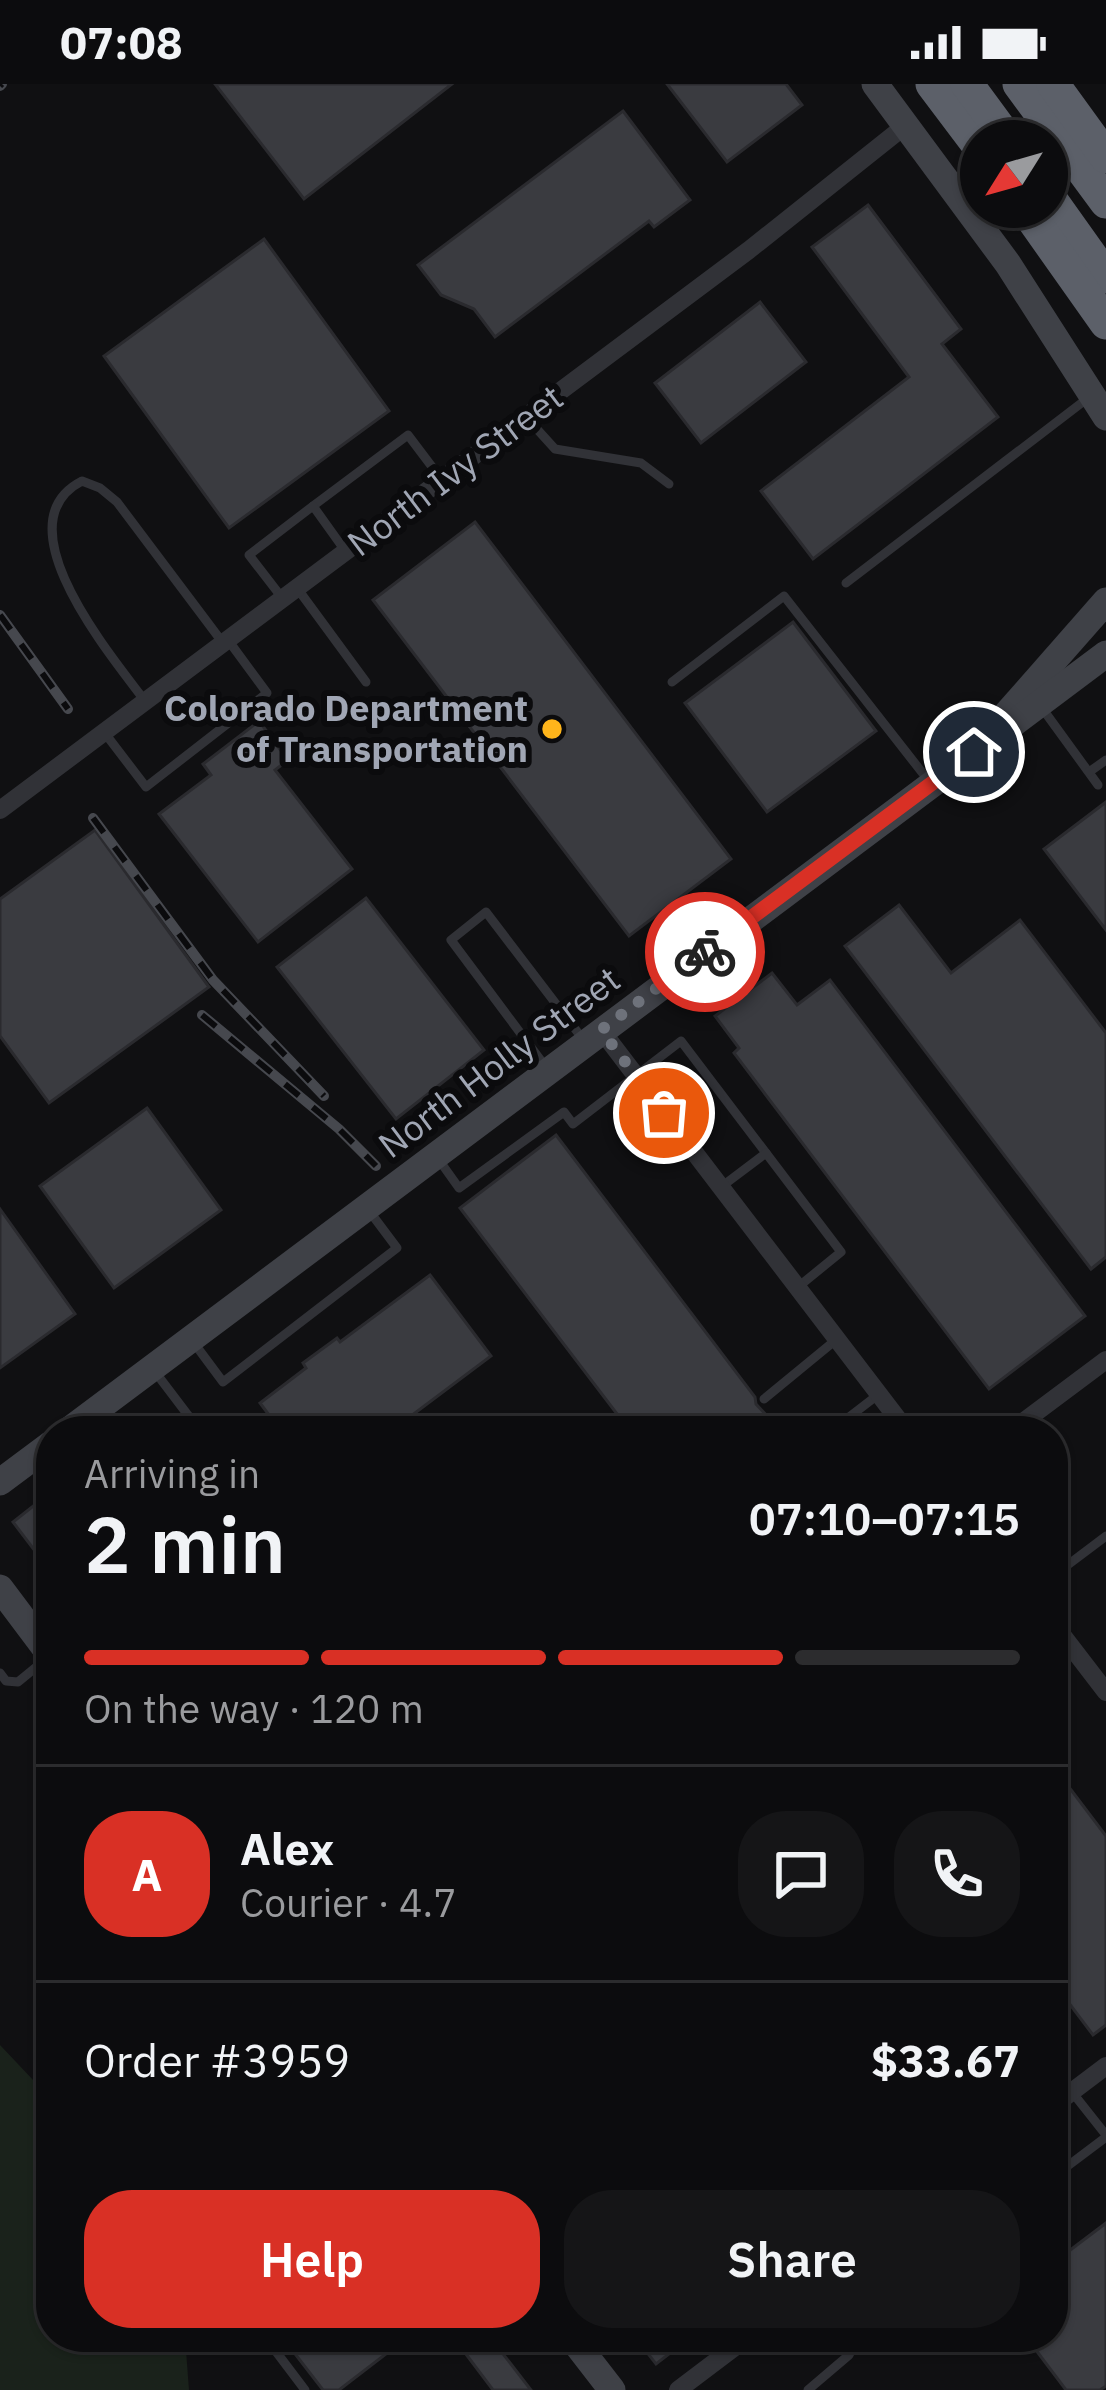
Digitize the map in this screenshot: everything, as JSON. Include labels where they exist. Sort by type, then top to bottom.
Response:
[{"type":"highway","points":[[932,84],[960,121]]},
{"type":"highway","points":[[955,84],[978,120]]},
{"type":"highway","points":[[967,84],[994,120]]},
{"type":"highway","points":[[1019,84],[1106,202]]},
{"type":"highway","points":[[1052,84],[1106,157]]},
{"type":"highway","points":[[1068,224],[1106,277]]},
{"type":"highway","points":[[1043,228],[1102,317]]},
{"type":"street","points":[[874,84],[1008,264],[1100,406]]},
{"type":"street","name":"North Ivy Street","points":[[3,802],[104,732],[749,250],[906,125]]},
{"type":"street","name":"North Holly Street","points":[[974,752],[1106,601]]},
{"type":"street","name":"North Holly Street","points":[[88,1416],[1106,654]]},
{"type":"street","points":[[593,1036],[636,1076],[896,1416]]},
{"type":"street","points":[[1031,1416],[1106,1360]]},
{"type":"street","points":[[0,1482],[36,1455]]},
{"type":"street","points":[[0,1588],[36,1635]]},
{"type":"street","points":[[1068,1643],[1106,1692]]},
{"type":"street","points":[[1068,2095],[1106,2066]]},
{"type":"street","points":[[583,2352],[612,2390]]},
{"type":"street","points":[[678,2390],[728,2352]]},
{"type":"lane","points":[[846,583],[1100,406]]},
{"type":"lane","points":[[526,417],[555,449],[641,463],[669,484]]},
{"type":"lane","points":[[366,682],[290,594],[249,555],[408,435],[442,480]]},
{"type":"lane","points":[[104,732],[146,787],[267,693],[117,502],[82,481],[66,488],[50,507],[44,533],[52,568],[145,701]]},
{"type":"lane","points":[[313,506],[346,552]]},
{"type":"lane","points":[[672,682],[784,596],[931,784]]},
{"type":"lane","points":[[1038,704],[1099,785]]},
{"type":"lane","points":[[1089,772],[1106,760]]},
{"type":"lane","points":[[548,1070],[451,940],[486,912],[593,1036]]},
{"type":"lane","points":[[436,1155],[460,1188],[564,1112],[573,1124],[681,1041],[842,1252],[798,1287]]},
{"type":"lane","points":[[721,1187],[766,1153]]},
{"type":"lane","points":[[190,1339],[223,1382],[398,1248],[366,1208]]},
{"type":"lane","points":[[764,1399],[837,1339]]},
{"type":"lane","points":[[152,1368],[189,1416]]},
{"type":"lane","points":[[850,1416],[879,1394]]},
{"type":"lane","points":[[1068,1565],[1106,1536]]},
{"type":"lane","points":[[0,1672],[6,1681],[18,1682],[36,1667]]},
{"type":"lane","points":[[1068,2165],[1106,2136],[1072,2092]]},
{"type":"lane","points":[[276,2352],[305,2390]]},
{"type":"lane","points":[[808,2390],[851,2352]]},
{"type":"shaded area","points":[[0,2045],[36,2083],[36,2352],[186,2352],[189,2390],[0,2390]]},
{"type":"building","points":[[215,84],[452,84],[304,199]]},
{"type":"building","points":[[667,84],[786,84],[802,105],[727,162]]},
{"type":"building","points":[[623,111],[690,200],[654,227],[649,221],[495,337],[474,309],[441,295],[418,265]]},
{"type":"building","points":[[868,205],[961,329],[942,344],[998,417],[813,559],[761,491],[909,377],[812,247]]},
{"type":"building","points":[[264,239],[389,411],[229,528],[104,356]]},
{"type":"building","points":[[760,302],[806,362],[701,443],[655,383]]},
{"type":"building","name":"Colorado Department of Transportation","points":[[475,522],[731,859],[629,936],[373,600]]},
{"type":"building","points":[[793,622],[876,731],[767,812],[685,703]]},
{"type":"building","points":[[259,721],[288,760],[275,770],[352,869],[258,942],[159,814],[211,775],[203,764]]},
{"type":"building","points":[[1106,802],[1106,930],[1044,849]]},
{"type":"building","points":[[95,830],[209,987],[49,1103],[0,1036],[0,899]]},
{"type":"building","points":[[366,898],[484,1050],[396,1119],[277,967]]},
{"type":"building","points":[[899,905],[951,973],[1020,920],[1106,1033],[1106,1257],[1091,1269],[845,946]]},
{"type":"building","points":[[772,973],[797,1005],[830,980],[1085,1316],[989,1389],[734,1053],[739,1048],[715,1016]]},
{"type":"building","points":[[147,1108],[221,1210],[114,1288],[40,1186]]},
{"type":"building","points":[[556,1135],[767,1416],[619,1416],[460,1208]]},
{"type":"building","points":[[0,1209],[75,1314],[0,1368]]},
{"type":"building","points":[[430,1275],[491,1356],[411,1416],[270,1416],[260,1403],[306,1368],[303,1363],[337,1338],[340,1342]]},
{"type":"building","points":[[36,1504],[36,1552],[13,1522]]},
{"type":"building","points":[[1068,1786],[1106,1836],[1106,2025],[1093,2035],[1068,2002]]},
{"type":"building","points":[[1106,2223],[1106,2386],[1100,2390],[1066,2390],[1037,2352],[1068,2352],[1068,2252]]},
{"type":"building","points":[[294,2352],[388,2352],[339,2390],[323,2390]]},
{"type":"building","points":[[464,2352],[502,2352],[531,2390],[493,2390]]},
{"type":"building","points":[[647,2352],[672,2352],[656,2364]]},
{"type":"railway","points":[[0,615],[68,709]]},
{"type":"railway","points":[[93,818],[213,980],[324,1096]]},
{"type":"railway","points":[[202,1015],[339,1129],[376,1166]]},
{"type":"way so far","points":[[664,1113],[601,1030],[705,952]]},
{"type":"place","name":"Colorado Department of Transportation","points":[[552,729]]},
{"type":"route","points":[[705,952],[974,752]]}]
